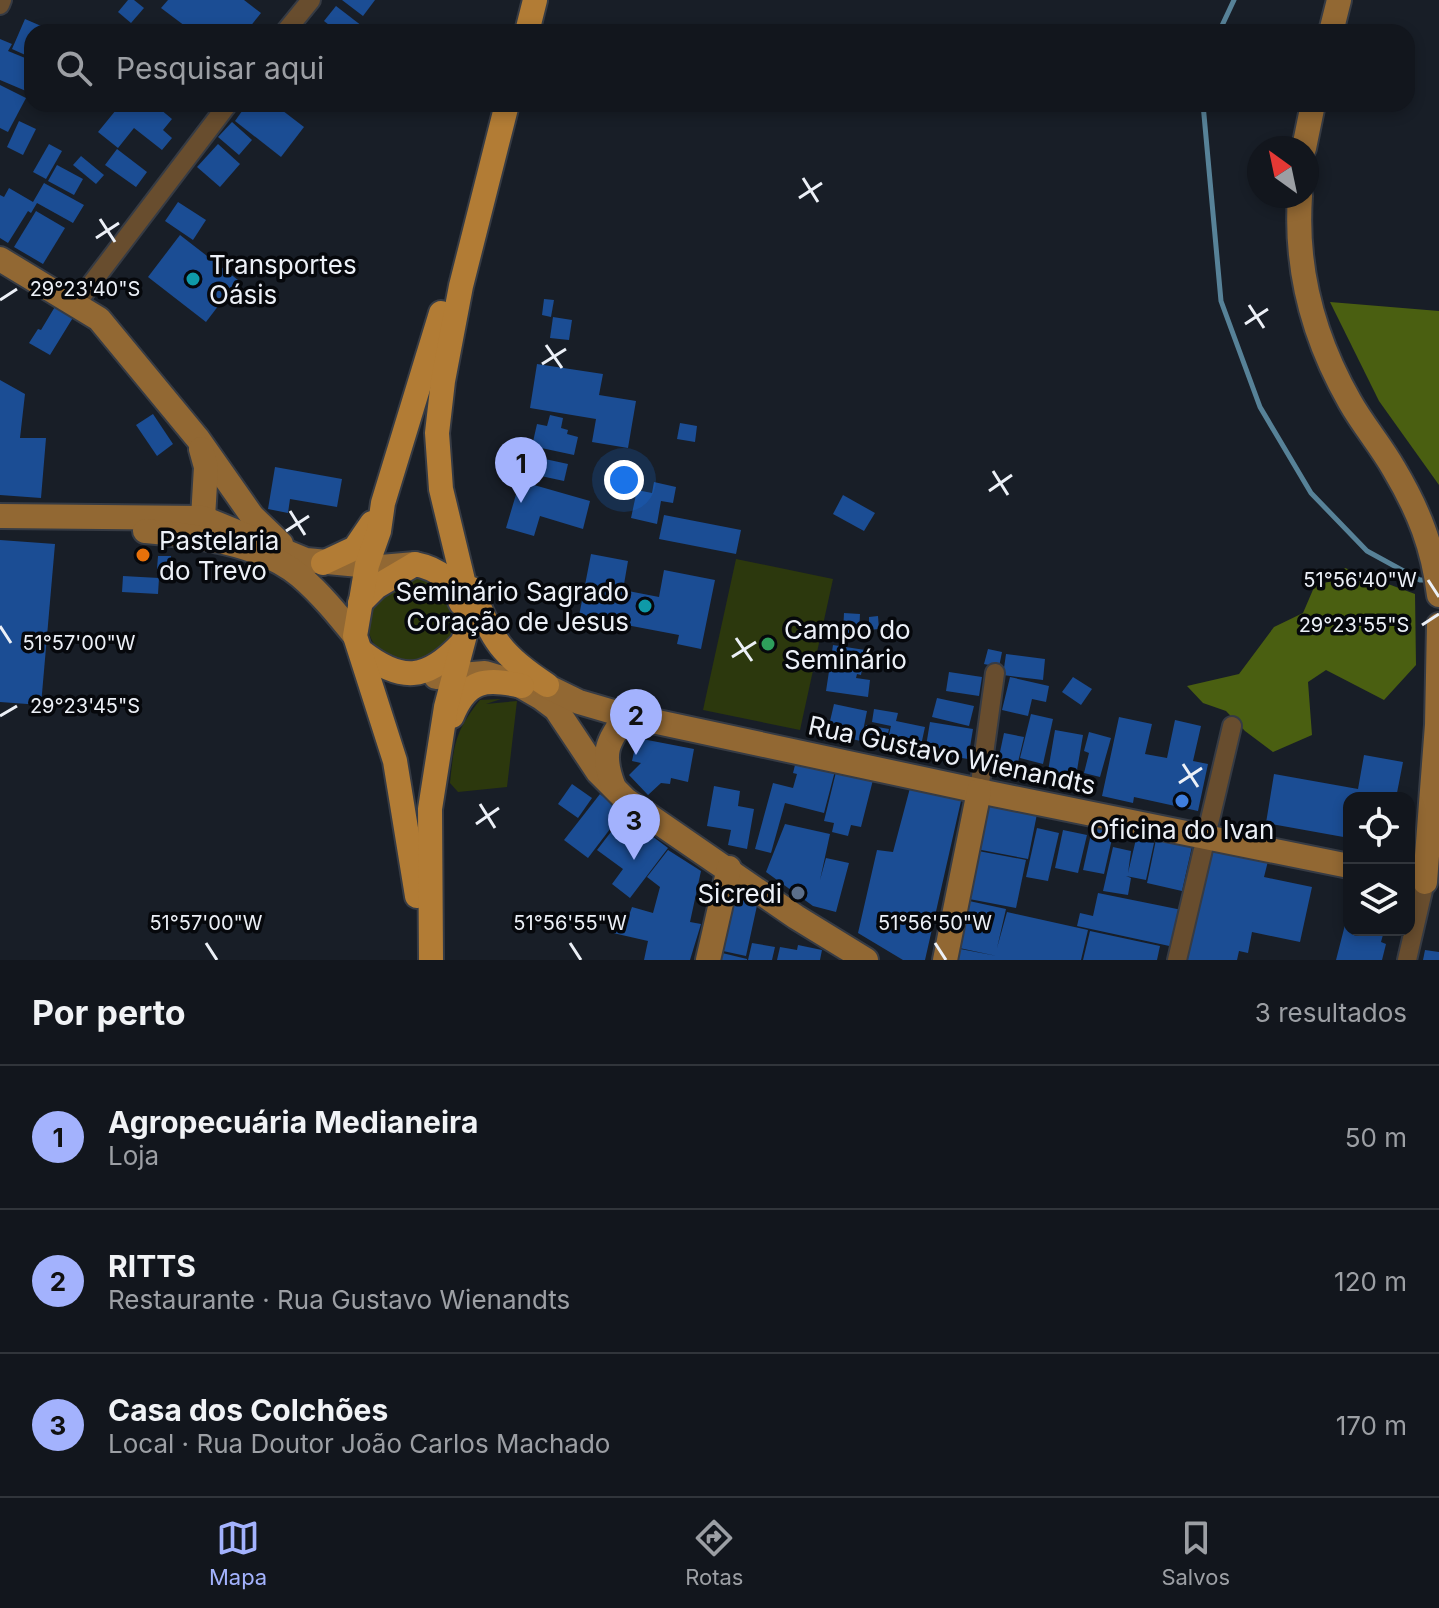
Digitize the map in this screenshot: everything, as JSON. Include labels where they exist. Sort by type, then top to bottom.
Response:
[{"type":"main road","points":[[529,24],[535,0]]},
{"type":"main road","points":[[1333,24],[1339,0]]},
{"type":"main road","points":[[428,960],[430,809],[446,707],[466,631],[468,601],[441,489],[437,433],[443,381],[461,286],[505,112]]},
{"type":"main road","points":[[1306,136],[1311,112]]},
{"type":"main road","points":[[323,563],[355,548],[368,532],[383,503],[457,259],[489,171]]},
{"type":"main road","points":[[1301,208],[1304,284],[1322,346],[1351,403],[1394,468],[1430,541],[1439,595]]},
{"type":"main road","points":[[0,259],[99,319],[198,439],[281,558],[325,600],[359,644],[391,672],[433,677],[485,673],[536,689]]},
{"type":"main road","points":[[198,439],[206,467],[203,518]]},
{"type":"main road","points":[[383,503],[360,603],[359,644],[395,761],[428,960]]},
{"type":"main road","points":[[0,516],[203,518],[214,530],[281,558]]},
{"type":"main road","points":[[39,518],[199,536],[281,558],[381,567],[415,564],[441,573],[454,586],[466,616],[498,658],[536,689]]},
{"type":"main road","points":[[449,528],[494,639],[556,709],[582,751],[614,788],[626,800],[796,917],[866,960]]},
{"type":"main road","points":[[360,603],[387,579],[415,564]]},
{"type":"main road","points":[[1424,881],[1437,725],[1439,625]]},
{"type":"main road","points":[[405,675],[438,664],[461,644]]},
{"type":"main road","points":[[439,748],[455,709],[467,690],[480,682],[503,682],[536,689]]},
{"type":"main road","name":"Rua Gustavo Wienandts","points":[[536,689],[627,715],[1343,865]]},
{"type":"main road","points":[[614,788],[605,763],[609,743],[627,715]]},
{"type":"main road","points":[[945,960],[979,791]]},
{"type":"main road","points":[[708,960],[729,868]]},
{"type":"street","points":[[292,24],[311,0]]},
{"type":"street","points":[[76,304],[222,112]]},
{"type":"street","points":[[979,791],[995,673]]},
{"type":"street","points":[[1177,960],[1232,726]]},
{"type":"street","points":[[1407,960],[1424,881]]},
{"type":"green space","points":[[1330,302],[1439,311],[1439,485],[1379,401]]},
{"type":"green space","name":"Campo do Seminário","points":[[736,559],[833,579],[800,730],[703,710]]},
{"type":"green space","points":[[1345,568],[1415,594],[1416,665],[1384,700],[1326,670],[1308,682],[1312,735],[1273,752],[1245,731],[1226,711],[1203,703],[1187,686],[1239,674],[1274,627],[1303,613],[1315,585],[1333,581]]},
{"type":"green space","points":[[398,575],[428,576],[455,605],[457,615],[454,636],[443,653],[405,665],[376,646],[369,633],[366,613]]},
{"type":"green space","points":[[501,699],[486,704],[517,701],[507,787],[458,792],[450,783],[455,748],[465,721],[480,700]]},
{"type":"building","points":[[128,0],[134,0],[144,8],[131,23],[118,12]]},
{"type":"building","points":[[168,0],[244,0],[261,13],[252,24],[182,24],[161,8]]},
{"type":"building","points":[[342,0],[375,0],[363,16]]},
{"type":"building","points":[[336,6],[359,24],[328,24],[324,21]]},
{"type":"building","points":[[25,19],[37,24],[24,24],[24,54],[12,49]]},
{"type":"building","points":[[0,39],[12,44],[8,51],[24,58],[24,90],[0,80]]},
{"type":"building","points":[[0,85],[24,97],[24,102],[8,132],[0,128]]},
{"type":"building","points":[[114,112],[164,112],[172,119],[163,130],[172,138],[162,150],[134,128],[118,148],[98,132]]},
{"type":"building","points":[[241,112],[284,112],[304,127],[281,157],[235,121]]},
{"type":"building","points":[[19,121],[36,129],[23,155],[7,147]]},
{"type":"building","points":[[232,122],[252,140],[239,155],[218,137]]},
{"type":"building","points":[[49,144],[62,151],[46,179],[33,172]]},
{"type":"building","points":[[218,144],[240,164],[220,187],[197,167]]},
{"type":"building","points":[[117,149],[147,172],[136,187],[105,165]]},
{"type":"building","points":[[81,156],[104,175],[96,184],[73,165]]},
{"type":"building","points":[[57,165],[83,179],[74,195],[48,181]]},
{"type":"building","points":[[44,183],[84,205],[73,223],[37,203],[31,213],[28,211],[8,243],[0,238],[0,195],[4,197],[9,188],[33,202]]},
{"type":"building","points":[[178,202],[206,220],[193,240],[165,221]]},
{"type":"building","points":[[36,211],[65,228],[43,264],[14,247]]},
{"type":"building","name":"Transportes Oásis","points":[[180,235],[238,280],[206,322],[148,277]]},
{"type":"building","points":[[544,299],[554,300],[551,317],[542,315]]},
{"type":"building","points":[[56,305],[74,316],[50,355],[29,343]]},
{"type":"building","points":[[553,317],[572,320],[569,340],[550,338]]},
{"type":"building","points":[[537,364],[603,374],[599,395],[636,401],[628,448],[592,442],[596,419],[530,408]]},
{"type":"building","points":[[0,380],[25,394],[20,438],[46,438],[41,498],[0,495]]},
{"type":"building","points":[[153,414],[173,444],[157,456],[136,425]]},
{"type":"building","points":[[550,415],[563,418],[561,428],[568,430],[567,434],[578,437],[574,455],[532,446],[537,424],[547,426]]},
{"type":"building","points":[[680,423],[697,426],[695,442],[677,439]]},
{"type":"building","points":[[531,456],[568,464],[564,481],[527,473]]},
{"type":"building","points":[[275,467],[342,479],[337,507],[290,499],[288,513],[268,509]]},
{"type":"building","points":[[520,481],[590,501],[583,529],[540,516],[534,536],[506,528]]},
{"type":"building","points":[[654,482],[676,487],[673,503],[661,501],[657,524],[631,518],[637,490],[652,493]]},
{"type":"building","points":[[843,495],[875,513],[864,531],[833,514]]},
{"type":"building","points":[[664,515],[741,530],[736,554],[659,539]]},
{"type":"building","points":[[0,540],[55,544],[41,705],[0,702]]},
{"type":"building","name":"Seminário Sagrado Coração de Jesus","points":[[591,554],[628,561],[623,590],[659,597],[664,570],[715,580],[701,649],[677,644],[679,635],[579,616]]},
{"type":"building","points":[[158,556],[171,556],[171,570],[157,569]]},
{"type":"building","points":[[123,576],[159,578],[158,594],[122,592]]},
{"type":"building","points":[[844,613],[860,614],[859,633],[843,633]]},
{"type":"building","points":[[878,616],[879,629],[869,630],[869,617]]},
{"type":"building","points":[[823,625],[836,627],[834,641],[821,639]]},
{"type":"building","points":[[833,645],[865,650],[861,675],[857,674],[856,678],[870,680],[868,697],[826,691]]},
{"type":"building","points":[[988,649],[1002,652],[999,667],[984,664]]},
{"type":"building","points":[[1006,654],[1045,659],[1043,680],[1003,675]]},
{"type":"building","points":[[949,672],[982,677],[979,696],[946,691]]},
{"type":"building","points":[[1010,677],[1049,686],[1046,702],[1032,699],[1028,716],[1002,710]]},
{"type":"building","points":[[1073,677],[1092,689],[1081,705],[1062,692]]},
{"type":"building","points":[[937,698],[974,706],[969,726],[932,717]]},
{"type":"building","points":[[834,704],[867,711],[861,741],[827,734]]},
{"type":"building","points":[[874,709],[898,713],[896,721],[925,727],[920,750],[887,743],[891,726],[872,722]]},
{"type":"building","points":[[1031,714],[1053,719],[1043,764],[1020,758]]},
{"type":"building","points":[[1119,717],[1152,724],[1145,754],[1167,758],[1175,720],[1201,726],[1193,761],[1208,764],[1198,811],[1134,797],[1133,803],[1102,796]]},
{"type":"building","points":[[930,722],[973,729],[968,759],[925,752]]},
{"type":"building","points":[[866,725],[889,729],[885,745],[888,745],[887,751],[862,746]]},
{"type":"building","points":[[1055,730],[1083,735],[1075,782],[1047,777]]},
{"type":"building","points":[[1089,732],[1111,738],[1100,777],[1084,773],[1089,753],[1084,751]]},
{"type":"building","points":[[1004,733],[1024,737],[1015,775],[996,771]]},
{"type":"building","points":[[637,738],[694,749],[688,782],[671,778],[670,784],[661,783],[648,795],[629,775],[641,763],[632,761]]},
{"type":"building","points":[[1364,755],[1403,762],[1397,792],[1343,792],[1343,837],[1266,823],[1274,774],[1358,789]]},
{"type":"building","points":[[796,761],[835,771],[824,813],[785,803],[771,853],[755,849],[773,783],[793,788],[797,774],[793,773]]},
{"type":"building","points":[[837,768],[874,776],[861,827],[851,825],[848,836],[832,832],[834,823],[824,821]]},
{"type":"building","points":[[572,784],[592,798],[578,818],[558,804]]},
{"type":"building","points":[[714,786],[740,791],[738,806],[754,809],[747,849],[728,845],[731,830],[707,826]]},
{"type":"building","points":[[910,788],[955,796],[961,801],[925,960],[903,960],[858,933],[877,850],[893,852]]},
{"type":"building","points":[[600,794],[623,812],[588,858],[564,840]]},
{"type":"building","points":[[981,798],[1038,809],[1028,859],[971,848]]},
{"type":"building","points":[[624,815],[668,848],[630,898],[612,884],[623,869],[597,850]]},
{"type":"building","points":[[785,824],[830,834],[820,880],[826,858],[849,863],[836,912],[813,906],[766,872]]},
{"type":"building","points":[[1093,825],[1114,830],[1104,874],[1083,870]]},
{"type":"building","points":[[1037,828],[1059,833],[1048,881],[1026,877]]},
{"type":"building","points":[[1063,830],[1087,835],[1078,873],[1055,868]]},
{"type":"building","points":[[1157,835],[1193,842],[1182,891],[1147,883]]},
{"type":"building","points":[[1136,839],[1154,843],[1146,880],[1126,876],[1131,878],[1128,895],[1103,891],[1113,847],[1131,851],[1128,873]]},
{"type":"building","points":[[1209,849],[1268,861],[1264,877],[1312,887],[1300,942],[1252,932],[1248,953],[1239,951],[1237,960],[1185,960]]},
{"type":"building","points":[[668,850],[701,871],[690,922],[701,924],[690,960],[644,960],[648,941],[613,933],[616,923],[625,926],[632,907],[653,913],[660,887],[647,877]]},
{"type":"building","points":[[973,850],[1026,860],[1016,908],[964,898]]},
{"type":"building","points":[[733,885],[758,901],[746,956],[723,951]]},
{"type":"building","points":[[1098,893],[1182,910],[1174,947],[1077,926],[1080,913],[1093,916]]},
{"type":"building","points":[[960,899],[1006,909],[997,948],[1007,912],[1088,930],[1081,960],[952,960],[955,948],[997,956],[950,946]]},
{"type":"building","points":[[1090,931],[1160,946],[1157,960],[1083,960]]},
{"type":"building","points":[[1343,933],[1343,936],[1383,936],[1381,942],[1386,944],[1382,960],[1336,960]]},
{"type":"building","points":[[752,943],[775,947],[772,960],[748,960]]},
{"type":"building","points":[[798,945],[822,950],[820,960],[777,960],[780,947],[797,950]]},
{"type":"building","points":[[1425,950],[1439,952],[1439,960],[1423,960]]},
{"type":"building","points":[[718,952],[747,959],[747,960],[716,960]]},
{"type":"waterway","points":[[1223,24],[1234,0]]},
{"type":"waterway","points":[[1204,112],[1221,301],[1260,407],[1311,493],[1367,551],[1420,580],[1431,580]]},
{"type":"place","name":"Transportes Oásis","points":[[193,279]]},
{"type":"place","name":"Agropecuária Medianeira","points":[[521,503]]},
{"type":"place","name":"Pastelaria do Trevo","points":[[143,555]]},
{"type":"place","name":"Seminário Sagrado Coração de Jesus","points":[[645,606]]},
{"type":"place","name":"Campo do Seminário","points":[[768,644]]},
{"type":"place","name":"RITTS","points":[[636,755]]},
{"type":"place","name":"Oficina do Ivan","points":[[1182,801]]},
{"type":"place","name":"Casa dos Colchões","points":[[634,860]]},
{"type":"place","name":"Sicredi","points":[[798,893]]}]
